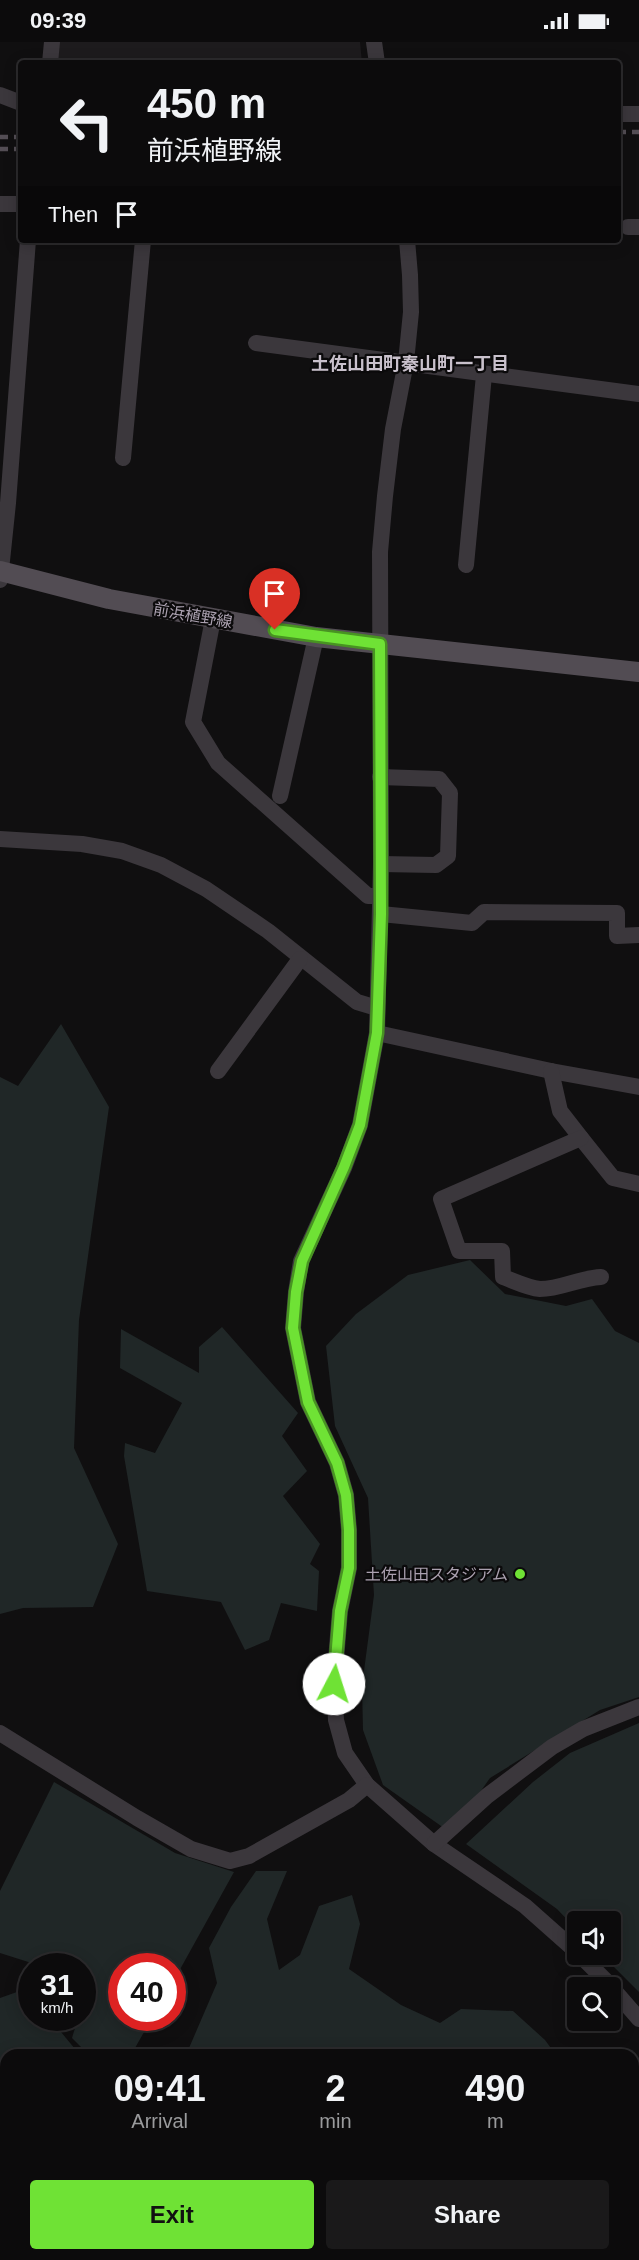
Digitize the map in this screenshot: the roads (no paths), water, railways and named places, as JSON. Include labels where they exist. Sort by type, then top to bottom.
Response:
[{"type":"main road","name":"前浜植野線","points":[[0,574],[110,599],[316,637],[639,672]]},
{"type":"street","points":[[50,60],[52,42]]},
{"type":"street","points":[[374,42],[377,60]]},
{"type":"street","points":[[0,95],[18,102]]},
{"type":"street","points":[[621,114],[639,114]]},
{"type":"street","points":[[0,204],[18,204]]},
{"type":"street","points":[[0,574],[4,502],[28,243]]},
{"type":"street","points":[[123,458],[143,243]]},
{"type":"street","points":[[407,243],[411,312],[406,362],[393,429],[380,552],[381,914],[377,1033],[360,1125],[302,1261],[296,1292],[293,1328],[308,1402],[337,1463],[346,1495],[349,1568],[340,1611],[334,1684],[336,1720],[345,1753],[367,1785],[434,1844],[525,1906],[567,1944]]},
{"type":"street","points":[[256,343],[639,394]]},
{"type":"street","points":[[466,565],[484,375]]},
{"type":"street","points":[[213,619],[193,722],[218,763],[368,896],[380,896]]},
{"type":"street","points":[[280,796],[316,637]]},
{"type":"street","points":[[380,777],[439,779],[450,793],[448,856],[436,866],[381,864]]},
{"type":"street","points":[[0,839],[82,844],[122,851],[161,865],[206,889],[268,932],[357,1002],[377,1008]]},
{"type":"street","points":[[381,914],[472,923],[484,912],[617,913],[618,936],[639,935]]},
{"type":"street","points":[[218,1071],[300,959]]},
{"type":"street","points":[[377,1033],[551,1071],[639,1087]]},
{"type":"street","points":[[551,1071],[560,1111],[581,1138],[613,1178],[639,1184]]},
{"type":"street","points":[[581,1138],[441,1199],[459,1251],[502,1251],[503,1277],[537,1289],[552,1288],[585,1277],[601,1277]]},
{"type":"street","points":[[434,1844],[487,1796],[552,1747],[583,1728],[639,1707]]},
{"type":"street","points":[[0,1733],[191,1849],[230,1861],[249,1856],[349,1800],[367,1785]]},
{"type":"street","points":[[589,1965],[639,2019]]},
{"type":"railway","points":[[621,132],[639,132]]},
{"type":"railway","points":[[0,137],[18,137]]},
{"type":"railway","points":[[0,149],[18,149]]},
{"type":"place","name":"土佐山田スタジアム","points":[[520,1574]]},
{"type":"district","name":"土佐山田町秦山町一丁目","points":[[410,364]]}]
